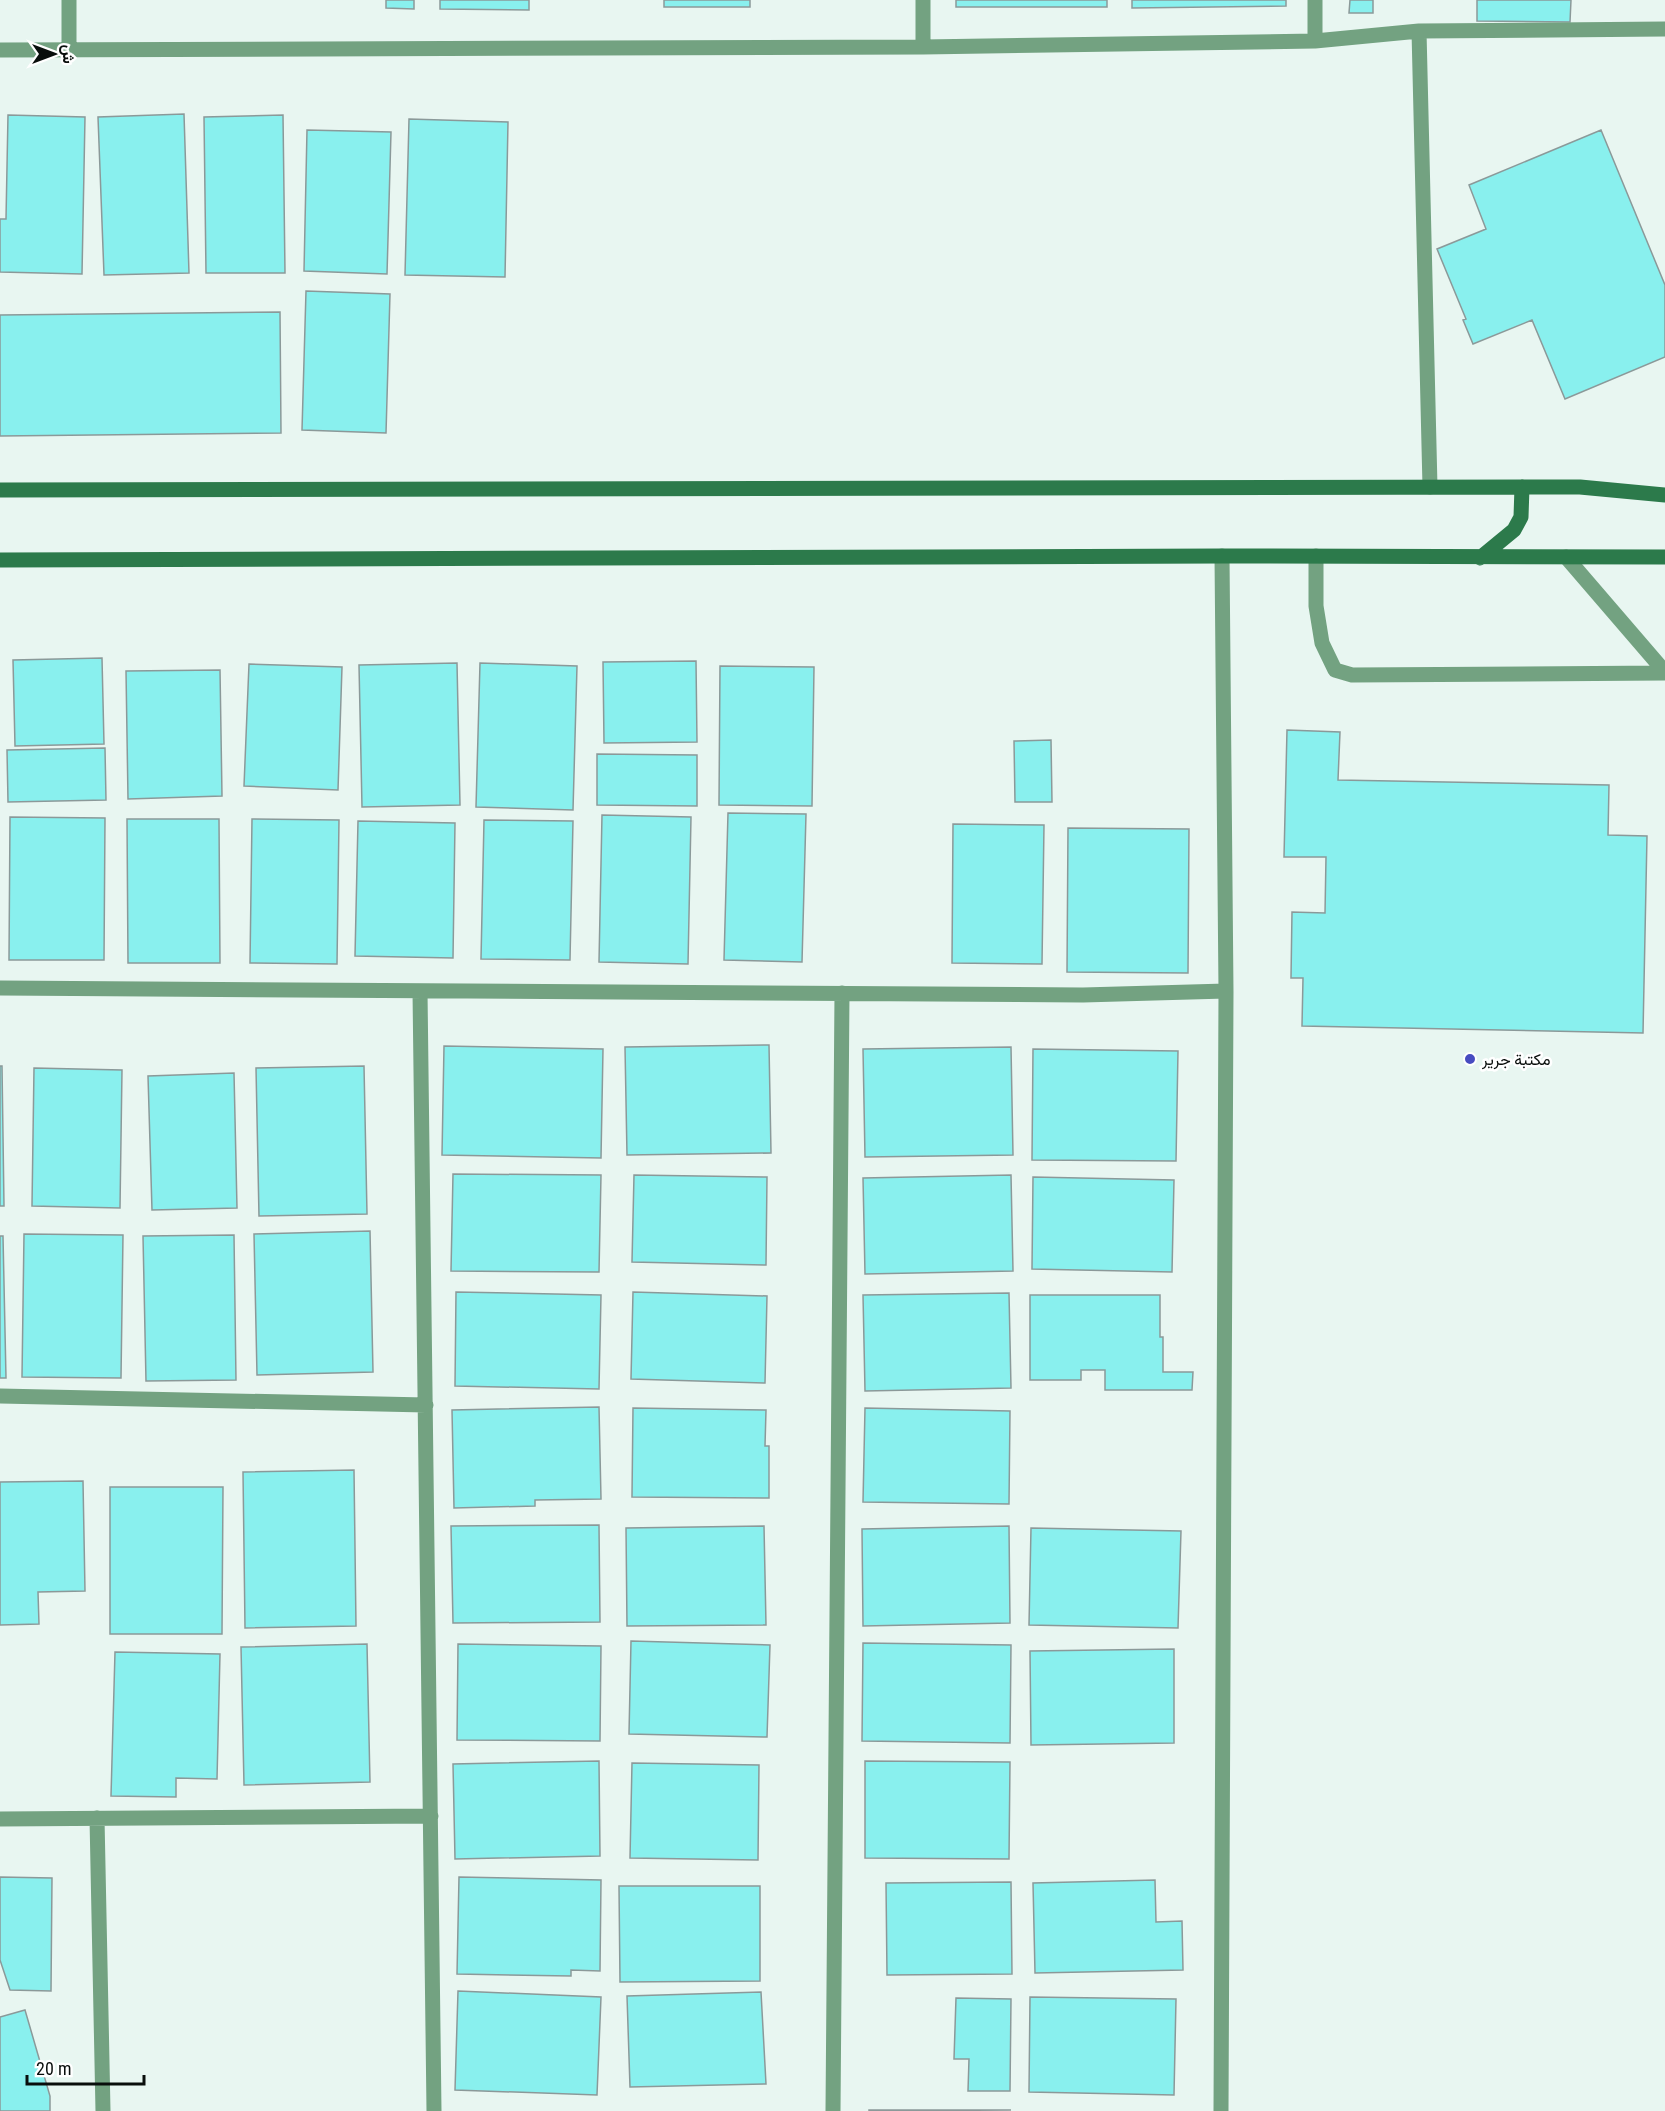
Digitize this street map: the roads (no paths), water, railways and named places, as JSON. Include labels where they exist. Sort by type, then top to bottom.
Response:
[{"type":"street","points":[[69,0],[69,49]]},
{"type":"street","points":[[923,0],[923,47]]},
{"type":"street","points":[[1315,0],[1315,41]]},
{"type":"street","points":[[0,50],[923,47],[1315,41],[1419,31],[1665,29]]},
{"type":"street","points":[[1419,31],[1430,488]]},
{"type":"street","points":[[1480,558],[1514,530],[1521,517],[1522,487]]},
{"type":"street","points":[[0,490],[1580,487],[1665,495]]},
{"type":"street","points":[[1221,2111],[1226,991],[1222,556]]},
{"type":"street","points":[[1316,556],[1316,606],[1322,643],[1335,670],[1343,673],[1352,675],[1665,673]]},
{"type":"street","points":[[1566,557],[1665,673]]},
{"type":"street","points":[[0,560],[1665,557]]},
{"type":"street","points":[[0,988],[1083,995],[1226,991]]},
{"type":"street","points":[[420,991],[434,2111]]},
{"type":"street","points":[[833,2111],[842,993]]},
{"type":"street","points":[[0,1396],[426,1405]]},
{"type":"street","points":[[0,1819],[431,1816]]},
{"type":"street","points":[[97,1818],[103,2111]]},
{"type":"place","name":"مكتبة جرير","points":[[1470,1059]]}]
